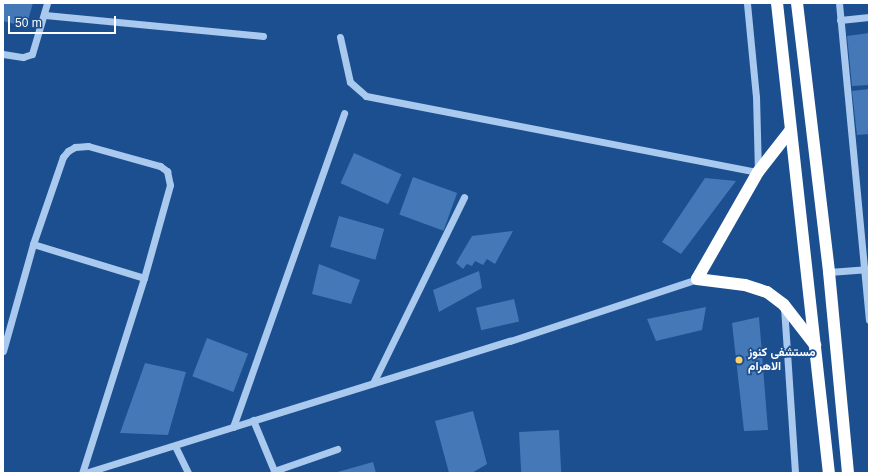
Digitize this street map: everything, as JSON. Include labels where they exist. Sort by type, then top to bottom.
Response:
[{"type":"highway","points":[[776,3],[829,473]]},
{"type":"highway","points":[[797,3],[829,272],[848,473]]},
{"type":"highway","points":[[790,131],[758,172],[697,279],[745,286],[767,292],[784,305],[815,345]]},
{"type":"street","points":[[3,54],[23,57],[32,54],[45,15],[47,3]]},
{"type":"street","points":[[340,36],[350,82],[366,96],[758,172],[756,97],[746,3]]},
{"type":"street","points":[[838,3],[866,269],[869,320]]},
{"type":"street","points":[[45,15],[263,36]]},
{"type":"street","points":[[840,20],[869,17]]},
{"type":"street","points":[[232,427],[344,113]]},
{"type":"street","points":[[3,351],[33,244],[64,157],[68,151],[75,147],[88,146],[160,166],[167,171],[170,185],[144,278],[84,473]]},
{"type":"street","points":[[373,383],[464,198]]},
{"type":"street","points":[[33,244],[144,278]]},
{"type":"street","points":[[829,272],[866,269]]},
{"type":"street","points":[[84,473],[175,446],[697,279]]},
{"type":"street","points":[[784,305],[795,473]]},
{"type":"street","points":[[253,420],[275,472],[337,449]]},
{"type":"street","points":[[175,446],[188,473]]},
{"type":"building","points":[[3,3],[33,3],[26,27],[3,21]]},
{"type":"building","points":[[869,33],[869,85],[852,86],[847,36]]},
{"type":"building","points":[[869,89],[869,134],[857,135],[852,91]]},
{"type":"building","points":[[354,153],[402,174],[388,204],[341,183]]},
{"type":"building","points":[[413,177],[457,193],[443,231],[399,215]]},
{"type":"building","points":[[705,178],[736,181],[681,254],[662,242]]},
{"type":"building","points":[[339,216],[384,229],[375,260],[330,247]]},
{"type":"building","points":[[513,231],[495,264],[487,259],[483,265],[475,261],[472,266],[467,264],[463,269],[456,263],[472,236]]},
{"type":"building","points":[[319,264],[360,280],[351,304],[312,294]]},
{"type":"building","points":[[479,271],[482,288],[439,312],[433,290]]},
{"type":"building","points":[[514,299],[519,321],[481,330],[476,308]]},
{"type":"building","points":[[706,307],[702,330],[656,341],[647,319]]},
{"type":"building","points":[[759,317],[768,430],[744,431],[732,323]]},
{"type":"building","points":[[207,338],[248,354],[233,392],[192,376]]},
{"type":"building","points":[[145,363],[186,372],[168,435],[120,433]]},
{"type":"building","points":[[473,411],[487,464],[472,473],[449,473],[435,421]]},
{"type":"building","points":[[559,430],[561,473],[521,473],[519,432]]},
{"type":"building","points":[[373,462],[376,473],[334,473]]},
{"type":"place","name":"مستشفى كنوز الاهرام","points":[[739,360]]}]
